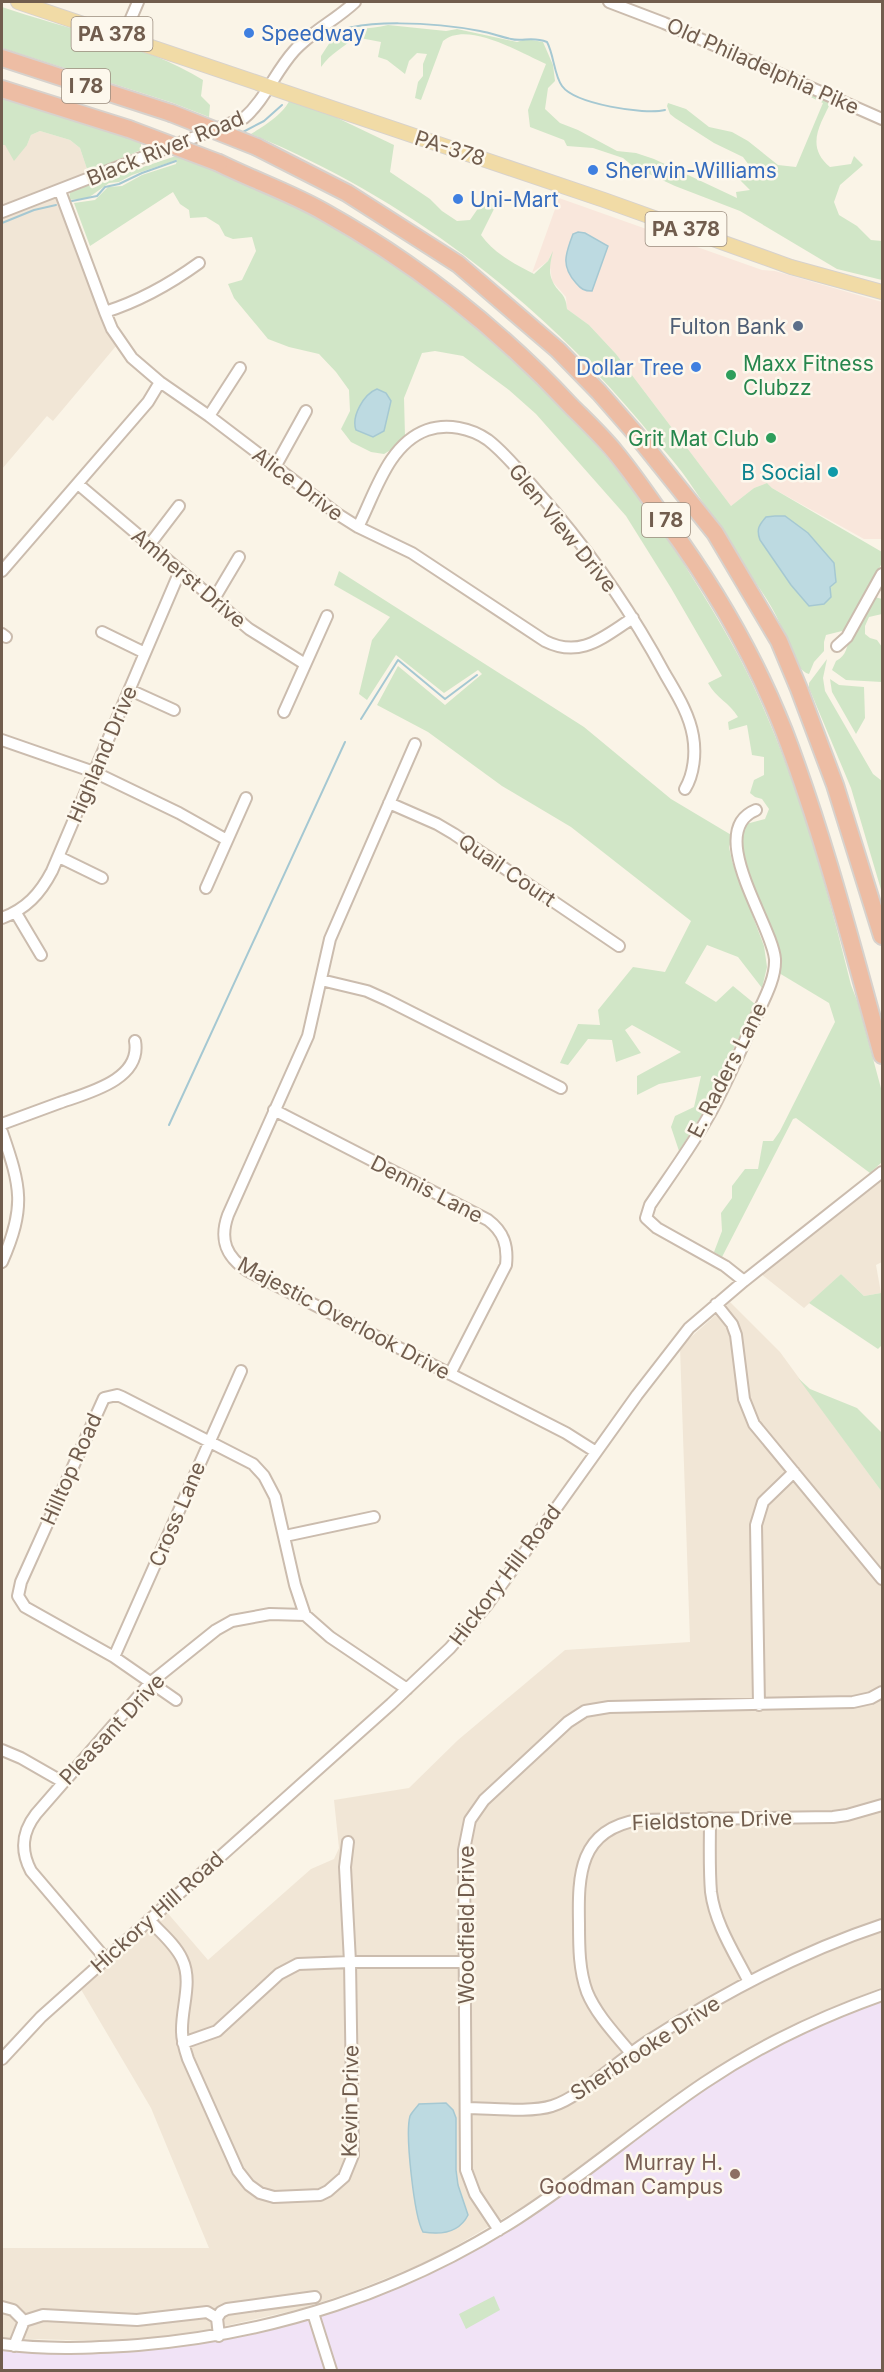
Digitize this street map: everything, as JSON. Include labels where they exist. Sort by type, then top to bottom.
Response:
[{"type":"highway","name":"I 78","points":[[2,58],[171,113],[257,147],[347,194],[458,264],[558,350],[634,432],[708,524],[783,651],[836,785],[882,936]]},
{"type":"highway","name":"I 78","points":[[2,89],[129,129],[219,163],[322,211],[415,269],[454,297],[538,371],[614,450],[692,556],[726,612],[783,729],[810,805],[882,1054]]},
{"type":"main road","name":"PA-378","points":[[18,2],[604,200],[791,267],[882,292]]},
{"type":"street","points":[[123,37],[138,2]]},
{"type":"street","name":"Black River Road","points":[[2,212],[236,123],[253,110],[297,48],[355,2]]},
{"type":"street","name":"Old Philadelphia Pike","points":[[609,2],[664,23],[882,119]]},
{"type":"street","name":"Alice Drive","points":[[60,190],[112,329],[132,358],[160,382],[358,527],[412,553],[492,608],[554,645],[572,649],[585,646],[633,618]]},
{"type":"street","points":[[105,312],[166,286],[199,263]]},
{"type":"street","points":[[208,416],[240,368]]},
{"type":"street","points":[[2,571],[148,402],[160,382]]},
{"type":"street","points":[[275,467],[306,411]]},
{"type":"street","name":"Glen View Drive","points":[[358,527],[390,464],[402,446],[416,436],[433,429],[449,427],[466,430],[494,446],[559,516],[609,580],[633,618],[688,718],[694,752],[685,789]]},
{"type":"street","name":"Amherst Drive","points":[[78,484],[180,572],[264,640],[305,664]]},
{"type":"street","points":[[150,544],[179,506]]},
{"type":"street","points":[[214,599],[239,557]]},
{"type":"street","name":"Highland Drive","points":[[2,918],[16,913],[37,896],[59,857],[180,572]]},
{"type":"street","points":[[837,646],[847,637],[882,574]]},
{"type":"street","points":[[284,711],[327,616]]},
{"type":"street","points":[[102,632],[145,653]]},
{"type":"street","points":[[129,690],[174,710]]},
{"type":"street","points":[[2,740],[94,772],[179,813],[227,840]]},
{"type":"street","name":"Majestic Overlook Drive","points":[[415,744],[330,939],[308,1036],[224,1224],[223,1241],[237,1264],[248,1271],[585,1444],[596,1452]]},
{"type":"street","points":[[206,888],[246,798]]},
{"type":"street","name":"Quail Court","points":[[389,803],[454,834],[619,946]]},
{"type":"street","name":"E. Raders Lane","points":[[744,1281],[725,1266],[657,1228],[646,1218],[650,1205],[713,1108],[743,1046],[773,975],[775,960],[770,940],[740,868],[736,844],[742,821],[750,812],[756,810]]},
{"type":"street","points":[[59,857],[102,878]]},
{"type":"street","points":[[16,913],[41,956]]},
{"type":"street","points":[[321,980],[367,991],[561,1088]]},
{"type":"street","points":[[2,1124],[106,1086],[133,1062],[137,1052],[135,1041]]},
{"type":"street","name":"Dennis Lane","points":[[274,1110],[488,1220],[501,1232],[506,1247],[506,1265],[450,1374]]},
{"type":"street","points":[[2,1132],[15,1172],[19,1200],[15,1229],[2,1262]]},
{"type":"street","name":"Hickory Hill Road","points":[[2,2060],[41,2017],[105,1958],[450,1648],[476,1619],[668,1353],[689,1328],[744,1281],[882,1172]]},
{"type":"street","points":[[716,1304],[732,1324],[736,1335],[744,1399],[754,1424],[882,1579]]},
{"type":"street","name":"Cross Lane","points":[[114,1657],[241,1371]]},
{"type":"street","name":"Hilltop Road","points":[[176,1700],[114,1657],[21,1604],[18,1596],[19,1588],[104,1398],[117,1395],[122,1397],[242,1457],[264,1476],[276,1497],[295,1585],[305,1615]]},
{"type":"street","points":[[759,1705],[756,1525],[763,1502],[794,1472]]},
{"type":"street","points":[[285,1536],[374,1517]]},
{"type":"street","name":"Pleasant Drive","points":[[105,1958],[30,1871],[24,1856],[23,1844],[27,1828],[63,1782],[150,1683],[224,1625],[243,1618],[270,1614],[305,1615]]},
{"type":"street","points":[[305,1615],[330,1637],[406,1689]]},
{"type":"street","name":"Woodfield Drive","points":[[499,2230],[469,2182],[466,2170],[464,1850],[470,1821],[484,1800],[568,1722],[585,1711],[609,1707],[853,1702],[871,1698],[882,1692]]},
{"type":"street","points":[[2,1750],[63,1782]]},
{"type":"street","name":"Fieldstone Drive","points":[[630,2052],[592,2002],[583,1980],[580,1955],[579,1885],[582,1866],[596,1841],[618,1825],[638,1820],[832,1817],[882,1805]]},
{"type":"street","points":[[710,1818],[711,1892],[714,1905],[749,1982]]},
{"type":"street","name":"Kevin Drive","points":[[149,1920],[176,1948],[185,1965],[187,1984],[182,2022],[183,2043],[188,2059],[242,2178],[260,2193],[274,2197],[312,2196],[328,2191],[344,2177],[353,2155],[350,1962],[345,1867],[348,1842]]},
{"type":"street","name":"Sherbrooke Drive","points":[[466,2108],[552,2107],[576,2094],[630,2052],[749,1982],[814,1951],[882,1925]]},
{"type":"street","points":[[183,2043],[217,2031],[279,1974],[289,1968],[309,1962],[465,1962]]},
{"type":"street","points":[[2,2344],[102,2347],[219,2336],[314,2313],[412,2275],[499,2230],[552,2194],[664,2111],[732,2066],[828,2016],[882,1995]]},
{"type":"street","points":[[219,2336],[217,2318],[226,2309],[315,2297]]},
{"type":"street","points":[[2,2307],[13,2310],[24,2321]]},
{"type":"street","points":[[24,2321],[43,2315],[137,2320],[200,2311],[217,2318]]},
{"type":"street","points":[[314,2313],[331,2370]]},
{"type":"street","points":[[14,2346],[24,2321]]},
{"type":"shaded area","points":[[40,131],[70,140],[80,148],[88,172],[2,207],[2,145],[27,145],[31,135]]},
{"type":"shaded area","points":[[53,198],[56,199],[102,322],[116,346],[53,421],[47,416],[2,469],[2,215]]},
{"type":"shaded area","points":[[559,198],[762,270],[775,271],[882,302],[882,539],[864,539],[772,488],[767,483],[754,488],[731,506],[616,354],[589,325],[567,309],[566,297],[552,281],[551,254],[548,261],[532,273]]},
{"type":"shaded area","points":[[882,1179],[882,1262],[876,1265],[881,1293],[864,1296],[841,1274],[804,1308],[761,1274]]},
{"type":"shaded area","points":[[730,1302],[780,1352],[882,1492],[882,1987],[795,2025],[741,2052],[683,2091],[541,2196],[435,2258],[352,2292],[300,2309],[207,2330],[163,2337],[100,2341],[2,2338],[2,2248],[209,2248],[151,2108],[79,1986],[165,1910],[208,1960],[311,1869],[334,1859],[339,1848],[334,1800],[409,1788],[458,1740],[565,1650],[690,1642],[680,1347]]},
{"type":"shaded area","name":"Murray H. Goodman Campus","points":[[882,1999],[882,2370],[2,2370],[2,2349],[140,2349],[233,2337],[327,2312],[456,2258],[720,2078],[769,2050]]},
{"type":"green space","points":[[2,7],[105,38],[180,67],[203,80],[201,96],[210,105],[209,117],[173,103],[2,48]]},
{"type":"green space","points":[[388,25],[446,31],[457,29],[517,42],[526,39],[543,42],[553,65],[555,81],[548,88],[545,109],[560,123],[617,151],[636,153],[654,159],[737,198],[736,192],[750,190],[739,179],[746,172],[754,172],[743,157],[714,143],[670,114],[668,103],[686,109],[709,127],[732,132],[748,141],[778,165],[796,167],[823,103],[731,59],[731,56],[832,100],[817,135],[818,151],[830,167],[851,164],[854,156],[863,165],[840,185],[834,202],[839,215],[857,226],[871,240],[882,241],[882,280],[837,269],[740,211],[675,186],[634,167],[623,158],[593,148],[567,146],[564,140],[530,127],[528,110],[546,64],[494,40],[466,34],[453,36],[443,41],[421,100],[415,98],[418,82],[423,76],[423,64],[427,54],[417,53],[409,61],[405,74],[387,60],[378,57],[381,42],[355,37],[321,67],[321,56],[334,36],[347,31]]},
{"type":"green space","points":[[2,97],[141,142],[141,150],[88,172],[80,148],[70,140],[40,131],[31,135],[27,145],[14,161],[5,145],[2,145]]},
{"type":"green space","points":[[290,99],[329,114],[394,145],[390,172],[430,199],[457,221],[470,220],[479,207],[489,202],[495,207],[481,235],[498,253],[519,266],[534,274],[548,261],[553,251],[550,266],[551,277],[565,299],[567,309],[589,325],[616,354],[731,506],[754,488],[767,483],[882,552],[882,563],[846,630],[826,635],[824,651],[814,662],[809,674],[795,660],[769,603],[682,472],[600,377],[557,334],[512,293],[464,255],[414,220],[307,159],[251,134],[274,119]],"holes":[[[775,516],[785,516],[808,533],[834,563],[836,582],[809,606],[791,585],[760,540]]]},
{"type":"green space","points":[[179,155],[308,213],[368,248],[449,304],[524,369],[559,404],[592,440],[662,526],[722,627],[754,687],[784,759],[810,833],[882,1092],[882,1162],[870,1173],[796,1118],[793,1119],[722,1257],[714,1252],[722,1231],[721,1213],[732,1198],[732,1186],[745,1169],[758,1169],[763,1141],[773,1141],[780,1131],[835,1022],[829,1003],[779,973],[747,874],[740,837],[746,824],[765,819],[769,809],[762,799],[750,793],[754,780],[764,775],[764,757],[752,755],[747,725],[729,730],[728,722],[738,717],[708,683],[722,676],[626,516],[536,414],[509,390],[463,356],[435,351],[422,353],[404,398],[405,436],[394,448],[384,454],[371,452],[351,442],[341,429],[350,411],[349,390],[336,372],[319,354],[268,339],[234,298],[228,284],[242,280],[256,251],[252,237],[233,239],[225,236],[219,225],[206,217],[190,218],[189,210],[180,204],[173,192],[90,246],[74,203],[95,200],[108,187],[122,186],[142,175],[176,164],[177,160],[132,175],[119,182],[109,183],[88,198],[69,200],[70,193]]},
{"type":"green space","points":[[339,571],[584,727],[671,799],[733,836],[729,847],[732,861],[764,946],[767,967],[762,988],[738,957],[707,945],[685,983],[716,1002],[733,986],[755,1004],[702,1114],[679,1151],[671,1127],[675,1116],[694,1107],[701,1076],[659,1084],[637,1095],[637,1076],[681,1052],[632,1025],[625,1030],[641,1053],[616,1062],[612,1040],[588,1039],[568,1065],[560,1063],[578,1024],[600,1025],[598,1010],[633,967],[665,972],[691,921],[571,827],[502,786],[428,732],[377,705],[398,666],[445,705],[482,674],[478,670],[444,693],[396,655],[367,700],[359,694],[372,640],[390,617],[334,585]]},
{"type":"green space","points":[[875,597],[882,599],[882,614],[869,617],[865,626],[865,634],[877,640],[882,647],[882,682],[846,680],[832,670],[836,661],[844,654],[852,633]]},
{"type":"green space","points":[[827,659],[823,678],[825,691],[873,774],[882,781],[882,893],[851,788],[809,688],[809,683]]},
{"type":"green space","points":[[830,679],[839,685],[864,687],[865,718],[856,734],[832,692]]},
{"type":"green space","points":[[841,1274],[864,1296],[881,1293],[882,1345],[878,1349],[809,1303]]},
{"type":"green space","points":[[798,1378],[810,1389],[857,1408],[882,1433],[882,1492]]},
{"type":"green space","points":[[494,2296],[500,2310],[466,2329],[459,2314]]},
{"type":"water","points":[[585,233],[608,246],[592,291],[579,287],[566,266],[566,254],[570,241],[573,234]]},
{"type":"water","points":[[377,389],[386,393],[391,401],[384,431],[373,437],[356,430],[355,418],[363,400]]},
{"type":"water","points":[[785,516],[808,533],[834,563],[836,582],[830,587],[831,597],[824,604],[809,606],[791,585],[760,540],[758,530],[760,525],[766,517]]},
{"type":"water","points":[[446,2103],[453,2110],[456,2118],[456,2170],[458,2185],[468,2215],[455,2229],[436,2233],[423,2232],[416,2210],[411,2175],[410,2116],[419,2104]]},
{"type":"waterway","points":[[324,39],[337,31],[355,27],[399,23],[480,31],[515,40],[542,40],[547,42],[559,81],[569,92],[611,107],[642,111],[665,110]]},
{"type":"waterway","points":[[243,132],[264,121],[282,105]]},
{"type":"waterway","points":[[72,201],[97,196],[105,187],[119,184],[176,161]]},
{"type":"waterway","points":[[2,223],[34,210],[56,205]]},
{"type":"waterway","points":[[361,719],[398,660],[445,699],[477,675]]},
{"type":"waterway","points":[[169,1125],[345,742]]},
{"type":"place","name":"Speedway","points":[[249,33]]},
{"type":"place","name":"Sherwin-Williams","points":[[593,170]]},
{"type":"place","name":"Uni-Mart","points":[[458,199]]},
{"type":"place","name":"Fulton Bank","points":[[798,326]]},
{"type":"place","name":"Dollar Tree","points":[[696,367]]},
{"type":"place","name":"Maxx Fitness Clubzz","points":[[731,375]]},
{"type":"place","name":"Grit Mat Club","points":[[771,438]]},
{"type":"place","name":"B Social","points":[[833,472]]},
{"type":"place","name":"Murray H. Goodman Campus","points":[[735,2174]]}]
